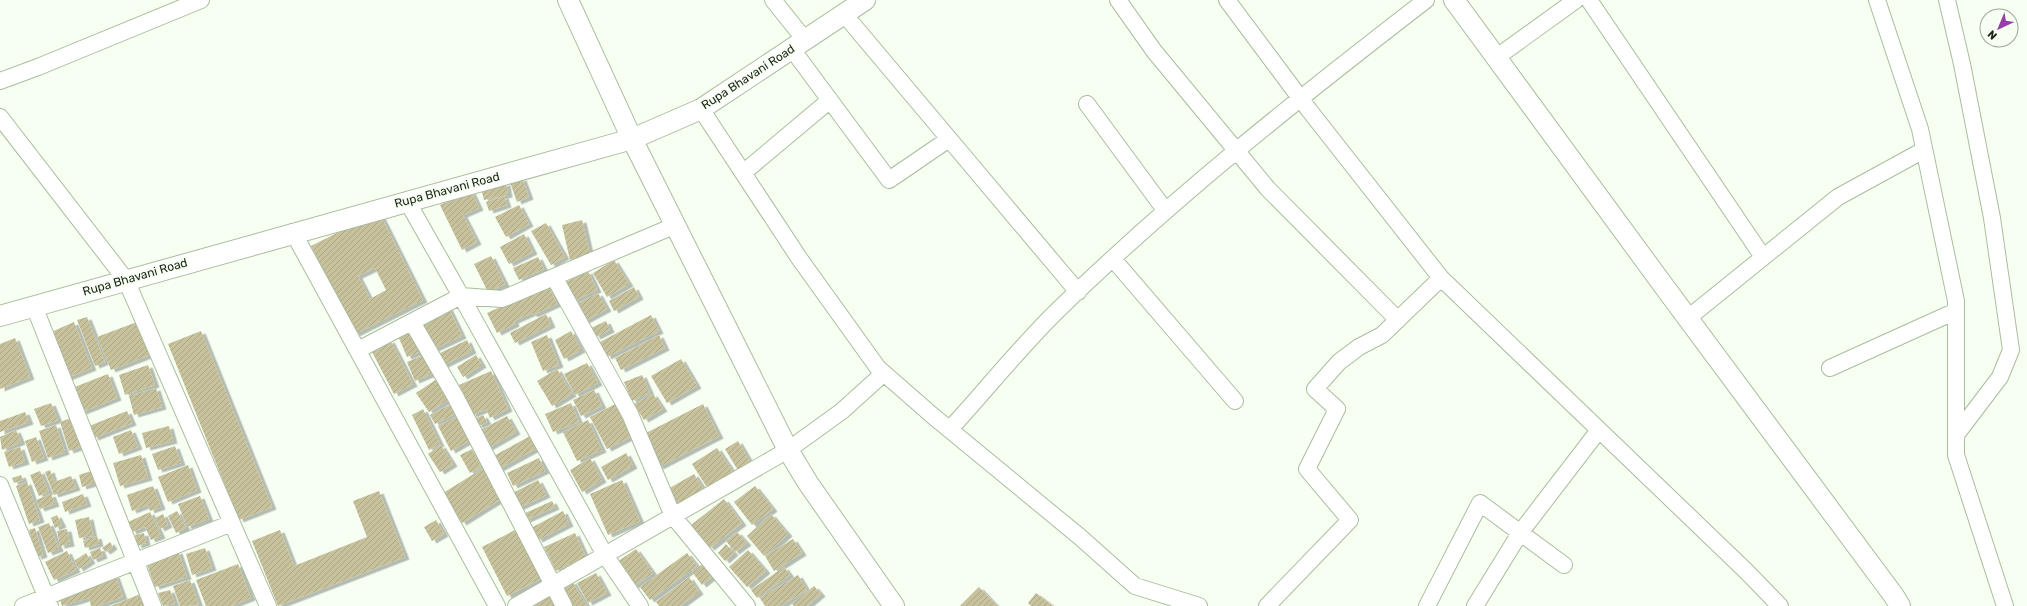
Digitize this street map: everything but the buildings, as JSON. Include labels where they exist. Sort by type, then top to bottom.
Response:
[{"type":"street","points":[[0,81],[38,67],[201,0]]},
{"type":"street","points":[[568,0],[632,139],[788,450],[808,483],[894,606]]},
{"type":"street","points":[[773,0],[830,100],[890,180],[950,138]]},
{"type":"street","points":[[1118,0],[1154,51],[1268,189],[1398,320]]},
{"type":"street","points":[[1227,0],[1300,98],[1441,278],[1746,571],[1780,606]]},
{"type":"street","points":[[950,429],[1058,310],[1165,210],[1300,98],[1426,0]]},
{"type":"street","points":[[1454,0],[1900,606]]},
{"type":"street","points":[[1497,57],[1576,0]]},
{"type":"street","points":[[1589,0],[1763,257]]},
{"type":"street","points":[[1877,0],[1920,129],[1956,301],[1956,455],[2005,606]]},
{"type":"street","points":[[1947,0],[1962,64],[1992,218],[2011,350],[2000,377],[1956,435]]},
{"type":"street","points":[[856,5],[950,138],[1078,292]]},
{"type":"street","name":"Rupa Bhavani Road","points":[[0,316],[293,232],[632,139],[701,110],[856,5]]},
{"type":"street","points":[[743,173],[830,100]]},
{"type":"street","points":[[1087,104],[1165,210]]},
{"type":"street","points":[[701,110],[804,264],[878,368],[1080,536],[1136,586],[1164,601],[1199,606]]},
{"type":"street","points":[[0,117],[126,280],[268,606]]},
{"type":"street","points":[[1688,318],[1838,197],[1924,150]]},
{"type":"street","points":[[407,201],[605,555],[640,606]]},
{"type":"street","points":[[358,350],[461,296],[502,299],[676,225]]},
{"type":"street","points":[[293,232],[497,606]]},
{"type":"street","points":[[1113,259],[1235,401]]},
{"type":"street","points":[[554,277],[630,414],[673,516],[747,606]]},
{"type":"street","points":[[1267,606],[1350,520],[1307,469],[1337,409],[1315,389],[1339,362],[1359,347],[1382,335],[1441,278]]},
{"type":"street","points":[[34,306],[153,606]]},
{"type":"street","points":[[1830,368],[1956,311]]},
{"type":"street","points":[[412,322],[455,396],[564,606]]},
{"type":"street","points":[[516,606],[788,450],[842,411],[884,373]]},
{"type":"street","points":[[1475,606],[1520,533],[1599,430]]},
{"type":"street","points":[[0,485],[48,602]]},
{"type":"street","points":[[1427,606],[1480,503],[1564,565]]},
{"type":"street","points":[[23,606],[48,602],[136,562],[232,523]]}]
